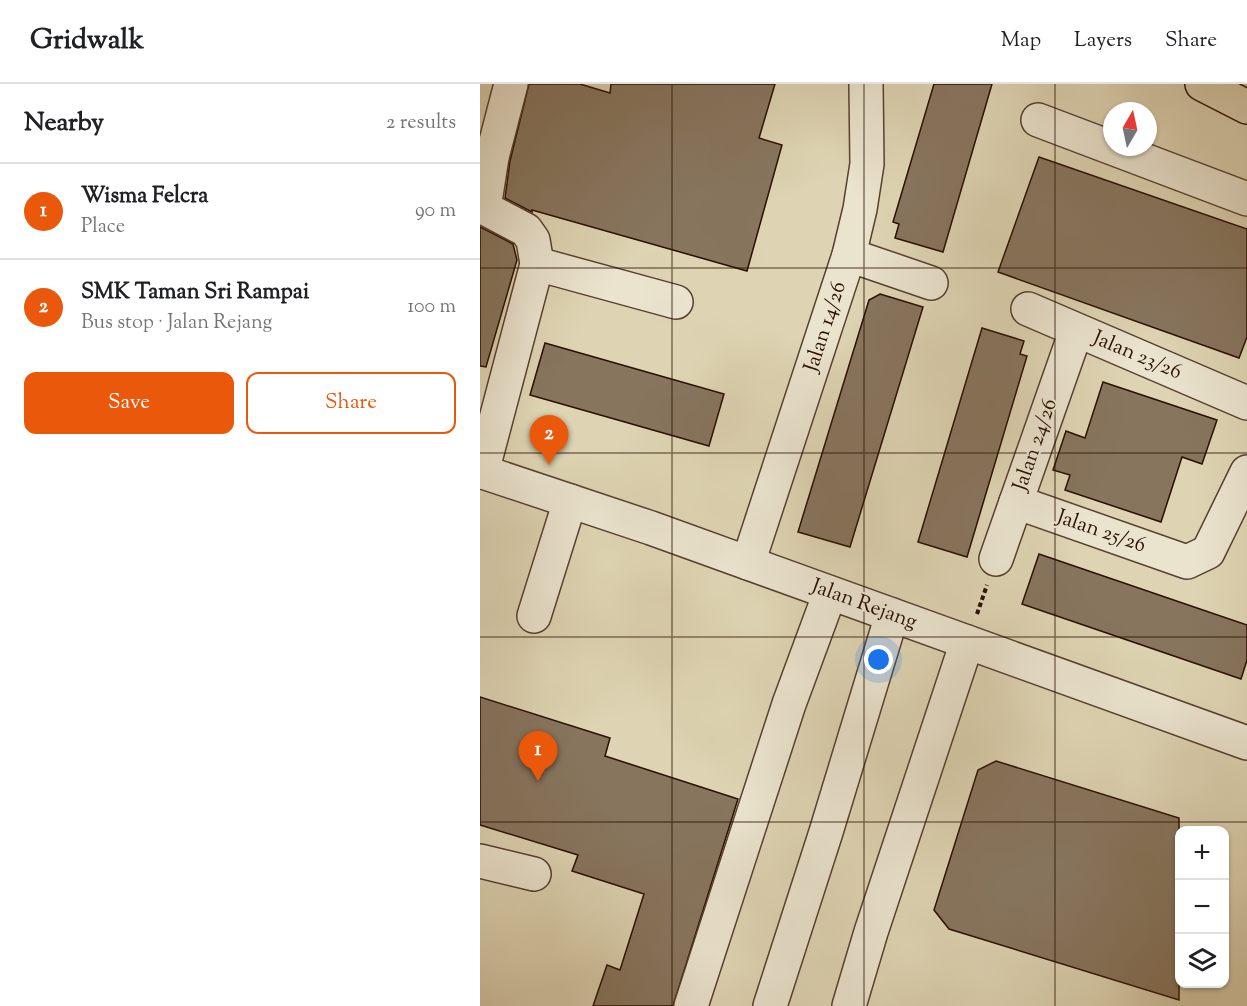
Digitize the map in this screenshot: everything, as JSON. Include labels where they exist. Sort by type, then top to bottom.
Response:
[{"type":"main road","points":[[1202,84],[1247,107]]},
{"type":"street","points":[[481,472],[537,264],[533,240],[526,230],[488,210],[485,202],[486,155],[512,84]]},
{"type":"street","name":"Jalan 14/26","points":[[748,563],[849,255],[867,164],[866,84]]},
{"type":"street","points":[[1038,120],[1247,199]]},
{"type":"street","points":[[849,255],[931,284]]},
{"type":"street","points":[[537,264],[676,302]]},
{"type":"street","name":"Jalan 23/26","points":[[1028,309],[1247,403]]},
{"type":"street","name":"Jalan 24/26","points":[[996,559],[1076,331]]},
{"type":"street","name":"Jalan Rejang","points":[[481,472],[748,563],[1247,742]]},
{"type":"street","name":"Jalan 25/26","points":[[1016,502],[1187,562],[1208,552],[1247,472]]},
{"type":"street","points":[[534,616],[570,501]]},
{"type":"street","points":[[691,1006],[789,704],[830,593]]},
{"type":"street","points":[[770,1006],[892,615]]},
{"type":"street","points":[[849,1006],[871,932],[967,642]]},
{"type":"street","points":[[480,861],[534,874]]},
{"type":"path","points":[[967,642],[996,559]]},
{"type":"building","points":[[529,84],[580,84],[610,93],[611,84],[775,84],[759,138],[782,145],[747,271],[532,210],[532,212],[505,198],[510,161]]},
{"type":"building","points":[[934,84],[992,84],[943,252],[895,238],[899,224],[893,222]]},
{"type":"building","points":[[1039,157],[1247,229],[1247,337],[1239,358],[998,272]]},
{"type":"building","points":[[480,227],[513,244],[517,260],[486,367],[480,366]]},
{"type":"building","points":[[880,294],[923,307],[850,547],[798,532],[869,300]]},
{"type":"building","points":[[982,328],[1024,341],[1020,354],[1027,356],[967,557],[918,542]]},
{"type":"building","points":[[545,343],[724,394],[709,446],[530,395]]},
{"type":"building","points":[[1103,382],[1217,420],[1202,464],[1182,457],[1161,522],[1065,490],[1070,475],[1053,470],[1066,431],[1085,438]]},
{"type":"building","points":[[1039,554],[1247,625],[1247,660],[1241,679],[1022,604]]},
{"type":"building","points":[[480,697],[610,738],[605,756],[738,799],[673,1006],[593,1006],[607,965],[620,970],[644,894],[572,871],[578,855],[480,825]]},
{"type":"building","points":[[996,761],[1179,818],[1179,826],[1175,826],[1175,988],[1179,988],[1179,1000],[949,929],[934,910],[978,770]]},
{"type":"place","name":"SMK Taman Sri Rampai","points":[[549,465]]},
{"type":"place","name":"Wisma Felcra","points":[[538,781]]}]
